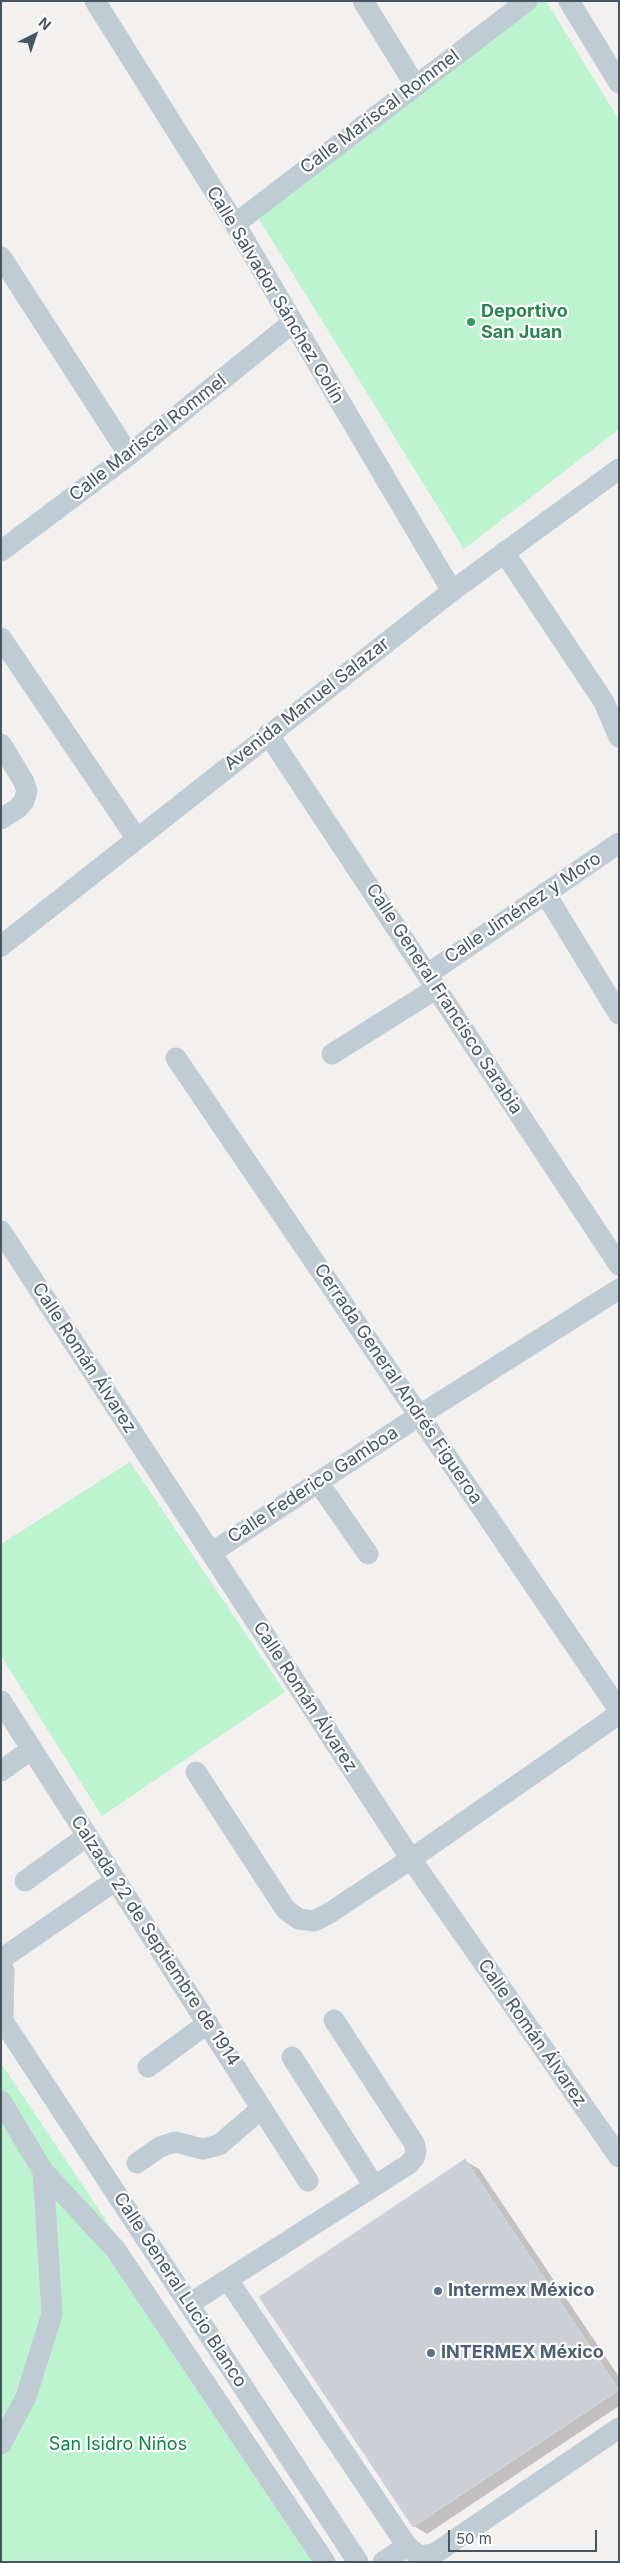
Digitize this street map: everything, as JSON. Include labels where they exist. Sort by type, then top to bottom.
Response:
[{"type":"street","name":"Calle Salvador Sánchez Colín","points":[[95,1],[235,224],[452,591]]},
{"type":"street","points":[[363,1],[415,85]]},
{"type":"street","name":"Calle Mariscal Rommel","points":[[235,224],[527,1]]},
{"type":"street","points":[[569,1],[619,84]]},
{"type":"street","points":[[1,257],[130,455]]},
{"type":"street","name":"Calle Mariscal Rommel","points":[[1,551],[130,455],[292,322]]},
{"type":"street","name":"Avenida Manuel Salazar","points":[[1,946],[452,591],[619,468]]},
{"type":"street","points":[[504,552],[611,696],[619,737]]},
{"type":"street","points":[[1,638],[138,839]]},
{"type":"street","name":"Calle General Francisco Sarabia","points":[[268,734],[619,1265]]},
{"type":"street","points":[[1,744],[24,782],[27,791],[24,801],[18,808],[1,819]]},
{"type":"street","name":"Calle Jiménez y Moro","points":[[332,1054],[432,981],[545,893],[619,843]]},
{"type":"street","points":[[545,893],[619,1014]]},
{"type":"street","name":"Cerrada General Andrés Figueroa","points":[[176,1058],[616,1703]]},
{"type":"street","name":"Calle Román Álvarez","points":[[1,1231],[411,1859],[619,2157]]},
{"type":"street","name":"Calle Federico Gamboa","points":[[211,1553],[420,1415],[619,1289]]},
{"type":"street","points":[[318,1482],[368,1554]]},
{"type":"street","name":"Calzada 22 de Septiembre de 1914","points":[[1,1701],[308,2180]]},
{"type":"street","points":[[196,1772],[286,1910],[299,1919],[314,1921],[328,1914],[411,1859],[616,1703]]},
{"type":"street","points":[[1,1771],[32,1748]]},
{"type":"street","points":[[25,1881],[88,1836]]},
{"type":"street","points":[[1,1959],[116,1880]]},
{"type":"street","points":[[1,1963],[4,1971],[2,2019]]},
{"type":"street","name":"Calle General Lucio Blanco","points":[[2,2019],[358,2562]]},
{"type":"street","points":[[189,2304],[409,2164],[414,2158],[416,2150],[414,2143],[334,2020]]},
{"type":"street","points":[[148,2067],[208,2024]]},
{"type":"street","points":[[292,2057],[374,2186]]},
{"type":"street","points":[[1,2101],[43,2171],[116,2250],[325,2562]]},
{"type":"street","points":[[137,2163],[160,2147],[175,2142],[203,2150],[219,2145],[262,2108]]},
{"type":"street","points":[[1,2444],[26,2397],[52,2314],[43,2171]]},
{"type":"street","points":[[228,2280],[407,2546],[419,2556],[434,2554],[619,2428]]},
{"type":"street","points":[[383,2562],[407,2546]]},
{"type":"green space","name":"Deportivo San Juan","points":[[539,1],[546,1],[619,120],[619,429],[464,549],[257,216]]},
{"type":"green space","points":[[130,1462],[285,1692],[102,1816],[1,1656],[1,1544]]},
{"type":"green space","name":"San Isidro Niños","points":[[1,2063],[334,2562],[1,2562]]},
{"type":"building","points":[[465,2159],[619,2390],[413,2527],[259,2297]]},
{"type":"place","name":"Deportivo San Juan","points":[[471,322]]},
{"type":"place","name":"Intermex México","points":[[438,2291]]},
{"type":"place","name":"INTERMEX México","points":[[431,2353]]}]
